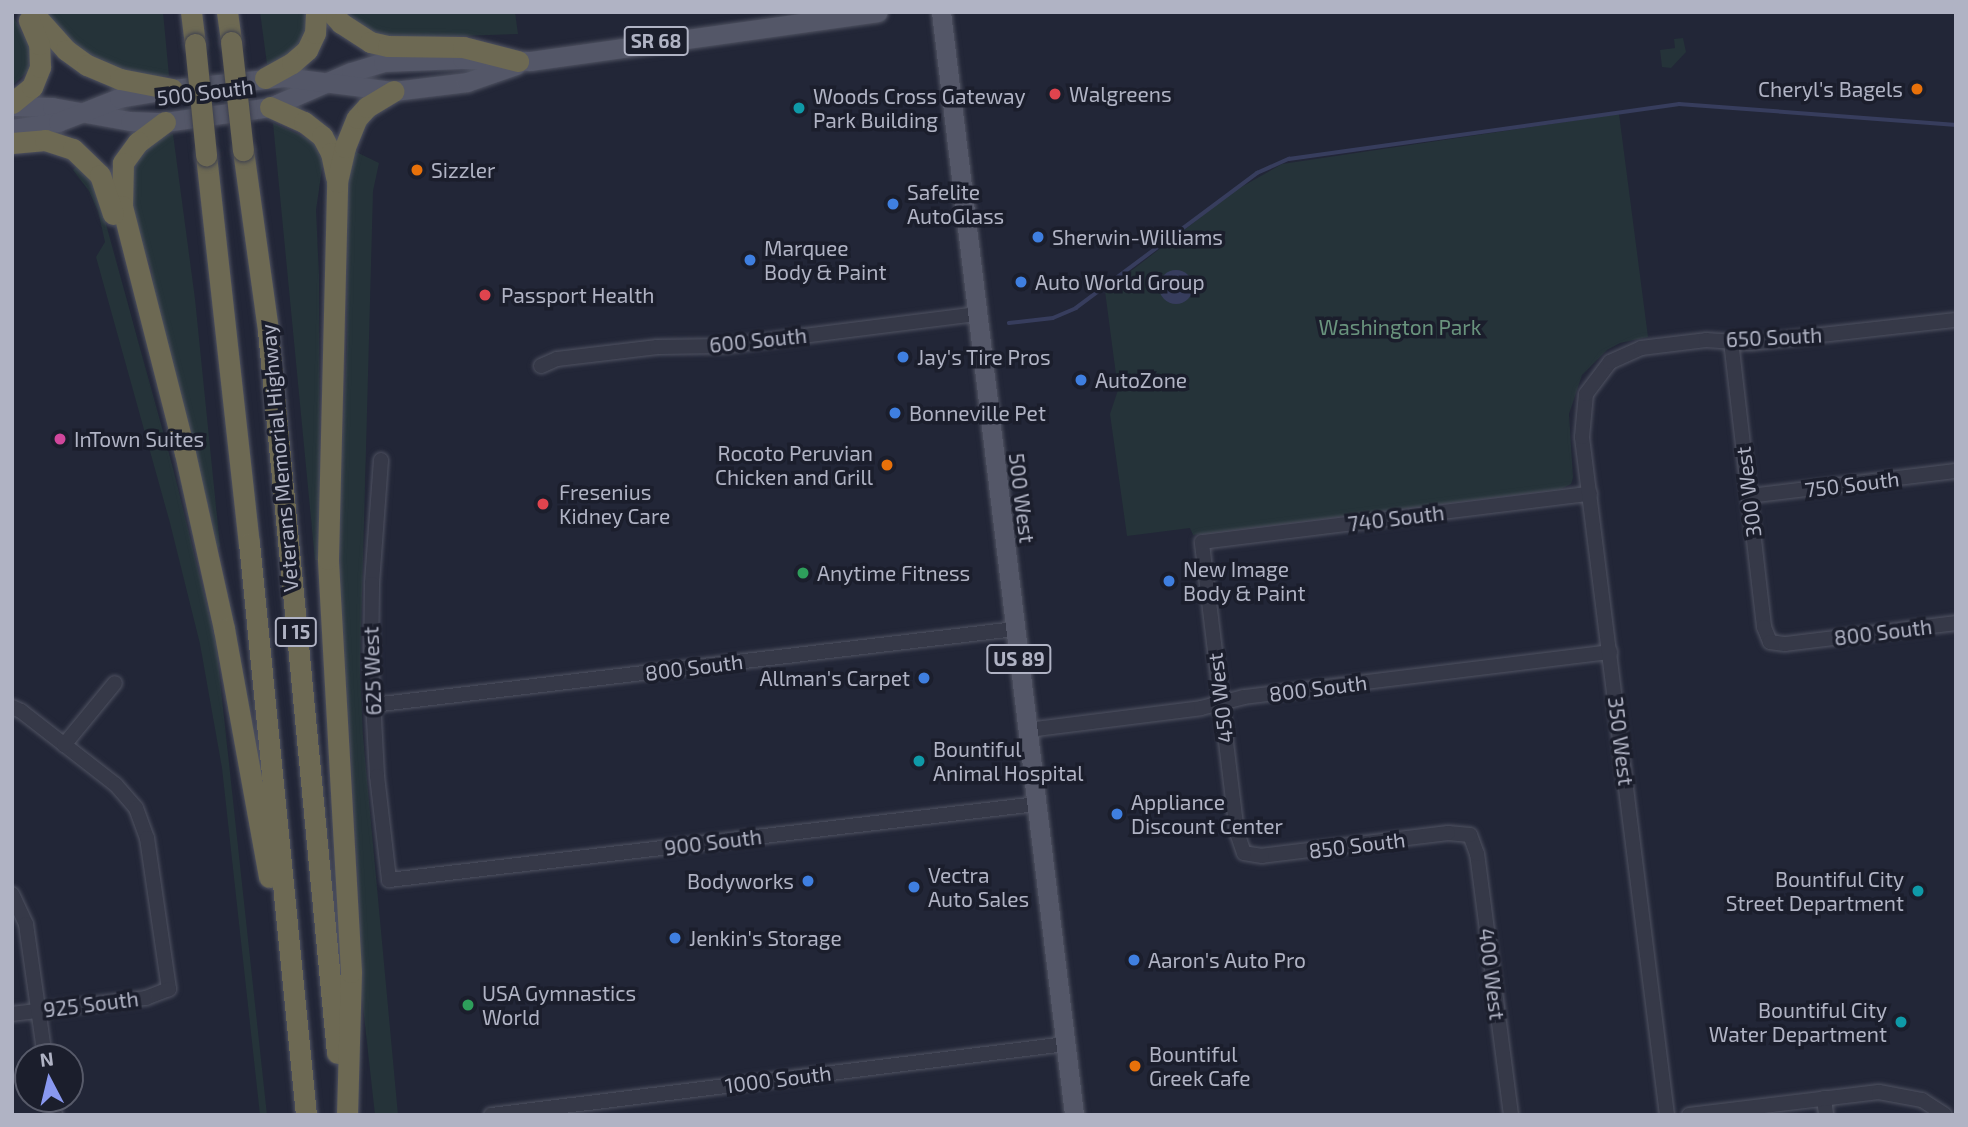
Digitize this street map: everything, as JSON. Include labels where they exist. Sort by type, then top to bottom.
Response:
[{"type":"highway","points":[[12,104],[32,86],[40,67],[39,44],[25,12]]},
{"type":"highway","points":[[32,12],[57,42],[87,65],[120,79],[172,89]]},
{"type":"highway","name":"Veterans Memorial Highway","points":[[191,12],[249,542],[306,1115]]},
{"type":"highway","name":"Veterans Memorial Highway","points":[[227,12],[268,331],[345,1115]]},
{"type":"highway","points":[[265,78],[292,63],[307,50],[315,33],[316,12]]},
{"type":"highway","points":[[331,12],[341,23],[370,42],[388,46],[463,47],[524,61]]},
{"type":"highway","points":[[345,1115],[351,972],[328,559],[337,182],[345,147],[357,118],[368,107],[394,91]]},
{"type":"highway","points":[[270,107],[304,122],[322,136],[331,153],[337,182]]},
{"type":"highway","points":[[165,122],[138,142],[123,163],[121,206],[185,453],[224,629],[297,1041]]},
{"type":"highway","points":[[12,143],[55,142],[74,149],[93,166],[105,186],[139,282]]},
{"type":"main road","name":"500 South","points":[[12,104],[85,112],[130,121],[165,122],[270,107],[362,68],[393,61],[524,61],[878,12]]},
{"type":"main road","name":"500 West","points":[[941,12],[1074,1115]]},
{"type":"main road","name":"500 South","points":[[12,130],[58,122],[119,98],[172,89],[284,76],[394,91],[467,82],[524,61]]},
{"type":"street","name":"600 South","points":[[541,366],[557,359],[657,347],[724,346],[977,314]]},
{"type":"street","name":"650 South","points":[[1600,371],[1620,356],[1641,348],[1706,340],[1750,343],[1954,320]]},
{"type":"street","name":"300 West","points":[[1731,341],[1764,627],[1770,642]]},
{"type":"street","name":"350 West","points":[[1600,371],[1586,394],[1581,422],[1667,1115]]},
{"type":"street","name":"625 West","points":[[381,460],[370,624],[373,705],[389,880]]},
{"type":"street","name":"750 South","points":[[1749,496],[1956,471]]},
{"type":"street","name":"740 South","points":[[1202,542],[1590,494]]},
{"type":"street","name":"450 West","points":[[1202,542],[1237,833],[1244,853]]},
{"type":"street","name":"800 South","points":[[1770,642],[1785,644],[1956,623]]},
{"type":"street","name":"800 South","points":[[373,705],[1015,629]]},
{"type":"street","name":"800 South","points":[[1028,730],[1610,652]]},
{"type":"street","points":[[12,708],[21,711],[64,745],[115,683]]},
{"type":"street","name":"925 South","points":[[12,1014],[146,998],[169,989],[147,838],[136,808],[116,785],[64,745]]},
{"type":"street","name":"900 South","points":[[389,880],[1037,804]]},
{"type":"street","name":"850 South","points":[[1244,853],[1262,856],[1448,833],[1470,835]]},
{"type":"street","name":"400 West","points":[[1470,835],[1477,854],[1511,1115]]},
{"type":"street","points":[[12,894],[26,924],[42,1043]]},
{"type":"street","name":"1000 South","points":[[491,1115],[1066,1044]]},
{"type":"street","points":[[1689,1115],[1824,1098],[1894,1093],[1922,1100],[1945,1115]]},
{"type":"street","points":[[1824,1098],[1826,1115]]},
{"type":"green space","points":[[40,12],[163,12],[169,76],[144,77],[85,59]]},
{"type":"green space","points":[[260,12],[306,12],[306,28],[297,47],[276,63],[267,64]]},
{"type":"green space","points":[[338,12],[515,12],[518,34],[406,38],[373,34]]},
{"type":"green space","points":[[12,14],[30,47],[31,64],[28,71],[12,86]]},
{"type":"green space","points":[[1683,38],[1686,52],[1671,68],[1662,67],[1660,50],[1675,48],[1674,39]]},
{"type":"green space","name":"Washington Park","points":[[1619,114],[1648,337],[1620,343],[1607,350],[1582,375],[1569,414],[1573,478],[1571,484],[1561,489],[1193,535],[1190,528],[1127,536],[1110,414],[1118,390],[1105,291],[1236,190],[1282,164]]},
{"type":"green space","points":[[273,123],[309,139],[316,145],[323,162],[316,210],[319,275],[320,560],[315,560]]},
{"type":"green space","points":[[173,134],[195,299],[220,546],[217,549],[157,312],[151,267],[129,215],[131,162],[160,136]]},
{"type":"green space","points":[[348,148],[379,163],[373,191],[360,670],[363,736],[398,1115],[375,1115],[362,998],[359,897],[338,539],[347,346]]},
{"type":"green space","points":[[77,166],[93,184],[101,206],[173,468],[216,643],[267,1115],[260,1115],[222,768],[200,644],[170,523],[96,257],[105,242],[98,211],[89,191],[73,170]]},
{"type":"water","points":[[1176,270],[1188,275],[1193,287],[1188,299],[1176,304],[1164,299],[1159,287],[1164,275]]},
{"type":"waterway","points":[[1009,323],[1053,318],[1076,308],[1257,173],[1289,159],[1679,104],[1956,125]]},
{"type":"place","name":"Cheryl's Bagels","points":[[1917,89]]},
{"type":"place","name":"Walgreens","points":[[1055,94]]},
{"type":"place","name":"Woods Cross Gateway Park Building","points":[[799,108]]},
{"type":"place","name":"Sizzler","points":[[417,170]]},
{"type":"place","name":"Safelite AutoGlass","points":[[893,204]]},
{"type":"place","name":"Sherwin-Williams","points":[[1038,237]]},
{"type":"place","name":"Marquee Body & Paint","points":[[750,260]]},
{"type":"place","name":"Auto World Group","points":[[1021,282]]},
{"type":"place","name":"Passport Health","points":[[485,295]]},
{"type":"place","name":"Jay's Tire Pros","points":[[903,357]]},
{"type":"place","name":"AutoZone","points":[[1081,380]]},
{"type":"place","name":"Bonneville Pet","points":[[895,413]]},
{"type":"place","name":"InTown Suites","points":[[60,439]]},
{"type":"place","name":"Rocoto Peruvian Chicken and Grill","points":[[887,465]]},
{"type":"place","name":"Fresenius Kidney Care","points":[[543,504]]},
{"type":"place","name":"Anytime Fitness","points":[[803,573]]},
{"type":"place","name":"New Image Body & Paint","points":[[1169,581]]},
{"type":"place","name":"Allman's Carpet","points":[[924,678]]},
{"type":"place","name":"Bountiful Animal Hospital","points":[[919,761]]},
{"type":"place","name":"Appliance Discount Center","points":[[1117,814]]},
{"type":"place","name":"Bodyworks","points":[[808,881]]},
{"type":"place","name":"Vectra Auto Sales","points":[[914,887]]},
{"type":"place","name":"Bountiful City Street Department","points":[[1918,891]]},
{"type":"place","name":"Jenkin's Storage","points":[[675,938]]},
{"type":"place","name":"Aaron's Auto Pro","points":[[1134,960]]},
{"type":"place","name":"USA Gymnastics World","points":[[468,1005]]},
{"type":"place","name":"Bountiful City Water Department","points":[[1901,1022]]},
{"type":"place","name":"Bountiful Greek Cafe","points":[[1135,1066]]}]
